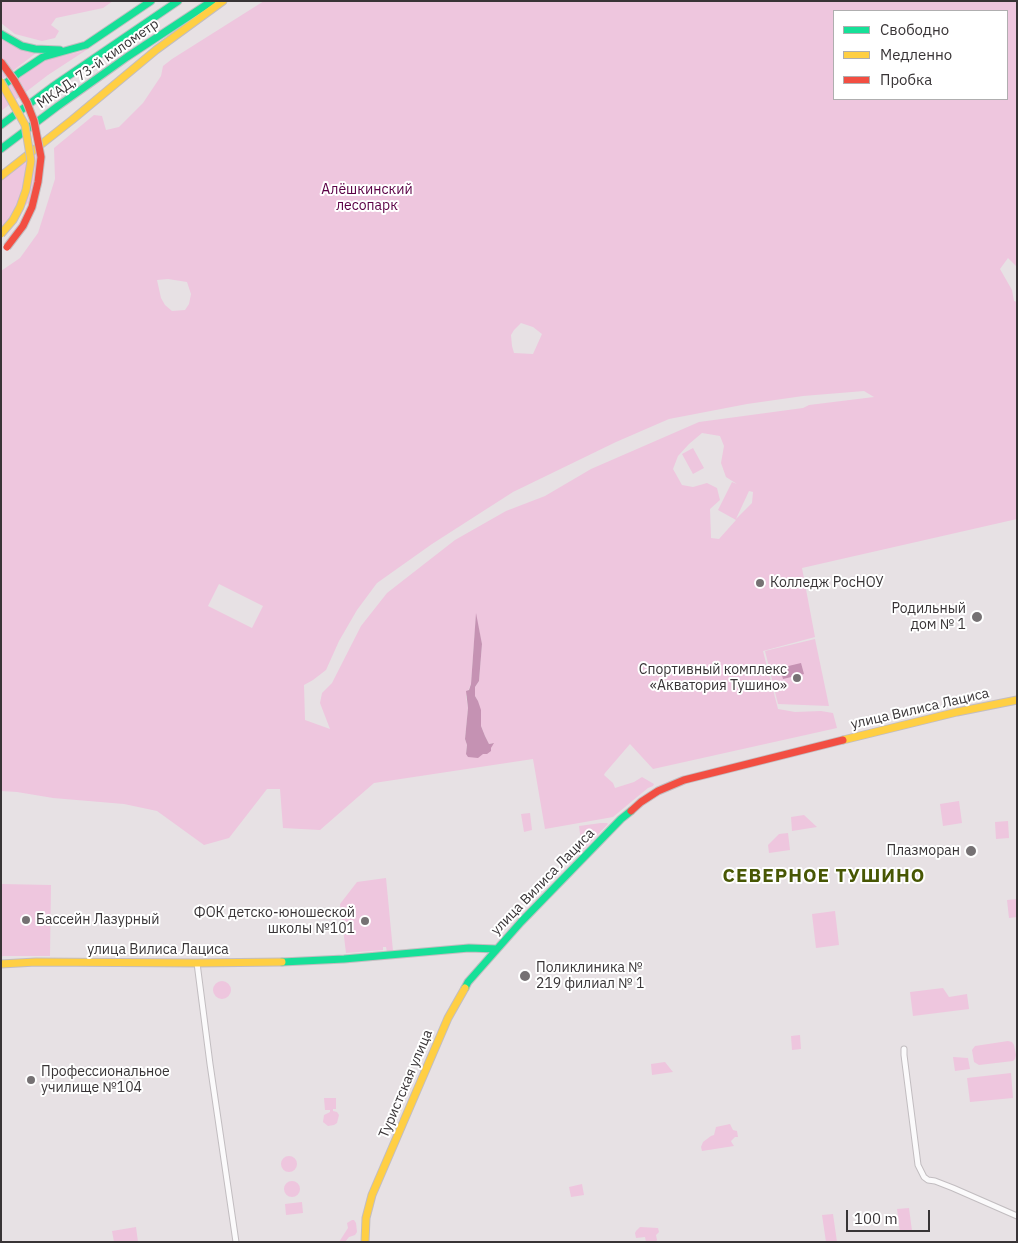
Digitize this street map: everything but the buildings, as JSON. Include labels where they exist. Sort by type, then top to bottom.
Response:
[{"type":"main road","points":[[1,87],[43,57],[86,45],[151,1]]},
{"type":"main road","name":"МКАД, 73-й километр","points":[[1,125],[100,53],[178,1]]},
{"type":"main road","name":"МКАД, 73-й километр","points":[[1,149],[127,57],[212,1]]},
{"type":"main road","points":[[1,176],[156,50],[224,1]]},
{"type":"main road","points":[[1,34],[17,44],[35,49],[77,48]]},
{"type":"main road","points":[[1,62],[27,103],[38,137],[40,157],[38,182],[32,207],[23,226],[4,249]]},
{"type":"main road","points":[[1,82],[25,125],[31,161],[26,190],[20,207],[13,220],[1,234]]},
{"type":"main road","name":"улица Вилиса Лациса","points":[[1,964],[36,962],[292,962],[469,948],[497,948],[621,818],[658,791],[699,776],[957,712],[1017,700]]},
{"type":"main road","name":"Туристская улица","points":[[365,1242],[366,1218],[372,1195],[448,1018],[475,973],[497,948]]},
{"type":"street","points":[[197,963],[236,1242]]},
{"type":"street","points":[[904,1049],[918,1165],[924,1177],[1017,1216]]},
{"type":"green space","points":[[1,1],[113,1],[103,8],[56,18],[51,25],[59,31],[55,38],[42,41],[15,34],[1,23]]},
{"type":"green space","name":"Алёшкинский лесопарк","points":[[264,1],[1017,1],[1017,267],[1008,258],[1000,269],[1012,290],[1014,301],[1017,302],[1017,519],[802,568],[815,637],[763,651],[778,709],[795,712],[821,711],[833,713],[837,728],[653,769],[630,744],[604,775],[613,783],[615,788],[634,782],[642,777],[654,784],[613,817],[545,829],[533,759],[374,783],[320,830],[283,828],[280,789],[267,789],[229,838],[204,845],[157,811],[124,804],[1,791],[1,271],[20,258],[38,233],[55,179],[54,148],[94,115],[102,116],[106,130],[119,127],[143,103],[161,76],[163,66]],"holes":[[[168,279],[187,282],[191,294],[189,304],[185,310],[172,311],[165,305],[161,298],[157,280]],[[521,323],[533,327],[542,334],[533,354],[514,353],[511,335]],[[864,391],[874,397],[699,422],[591,469],[545,496],[506,511],[455,540],[387,593],[361,626],[332,683],[322,693],[320,703],[330,729],[305,720],[304,685],[326,670],[339,641],[357,610],[377,583],[432,544],[513,492],[616,442],[669,419],[747,404],[803,396]],[[702,433],[720,436],[724,446],[721,463],[726,477],[737,484],[732,482],[718,510],[736,520],[719,539],[711,538],[710,509],[720,500],[717,488],[707,483],[693,487],[682,485],[673,469],[678,456]],[[749,491],[753,492],[752,503],[736,519]],[[219,584],[263,606],[252,628],[208,606]],[[476,616],[482,644],[479,681],[475,687],[475,696],[478,701],[481,726],[489,744],[493,743],[491,748],[466,754],[467,745],[465,739],[468,708],[466,696],[471,684]]]},
{"type":"green space","points":[[1,38],[17,47],[36,53],[1,80]]},
{"type":"green space","points":[[94,45],[48,75],[1,111],[1,92],[27,71],[48,58],[80,52]]},
{"type":"green space","points":[[44,147],[39,193],[1,228],[1,180]]},
{"type":"green space","points":[[693,448],[704,468],[693,474],[682,454]]},
{"type":"green space","name":"Спортивный комплекс «Акватория Тушино»","points":[[815,639],[829,706],[778,704],[765,651]]},
{"type":"green space","points":[[959,801],[962,823],[943,826],[940,804]]},
{"type":"green space","points":[[530,813],[532,830],[524,832],[521,814]]},
{"type":"green space","points":[[804,815],[817,827],[792,831],[791,817]]},
{"type":"green space","points":[[1008,821],[1009,838],[996,839],[995,822]]},
{"type":"green space","points":[[608,824],[584,849],[582,848],[579,826]]},
{"type":"green space","points":[[788,833],[790,850],[769,853],[768,845],[779,834]]},
{"type":"green space","name":"ФОК детско-юношеской школы №101","points":[[386,878],[393,951],[387,952],[386,947],[383,947],[383,950],[346,953],[340,904],[357,882]]},
{"type":"green space","name":"Бассейн Лазурный","points":[[1,884],[51,885],[50,956],[1,957]]},
{"type":"green space","points":[[1017,899],[1017,917],[1009,918],[1007,900]]},
{"type":"green space","points":[[835,911],[839,945],[816,948],[812,914]]},
{"type":"green space","points":[[222,981],[228,984],[231,990],[228,996],[222,999],[216,996],[213,990],[216,984]]},
{"type":"green space","points":[[943,988],[949,997],[967,994],[969,1009],[913,1016],[910,992]]},
{"type":"green space","points":[[800,1035],[801,1049],[792,1050],[791,1036]]},
{"type":"green space","points":[[1008,1041],[1014,1045],[1016,1055],[1013,1061],[979,1065],[974,1062],[972,1050],[975,1046]]},
{"type":"green space","points":[[953,1057],[968,1058],[970,1069],[955,1071]]},
{"type":"green space","points":[[665,1062],[673,1072],[652,1075],[651,1064]]},
{"type":"green space","points":[[1011,1073],[1013,1098],[970,1102],[967,1078]]},
{"type":"green space","points":[[324,1098],[336,1098],[336,1109],[333,1109],[333,1111],[339,1115],[337,1123],[334,1125],[328,1126],[323,1122],[324,1115],[330,1112],[330,1110],[325,1110]]},
{"type":"green space","points":[[730,1124],[733,1130],[737,1131],[738,1137],[731,1141],[734,1146],[702,1151],[703,1142],[714,1135],[716,1127]]},
{"type":"green space","points":[[286,1156],[292,1156],[297,1161],[295,1170],[286,1172],[281,1167],[281,1161]]},
{"type":"green space","points":[[289,1181],[295,1181],[300,1186],[298,1195],[289,1197],[284,1192],[284,1186]]},
{"type":"green space","points":[[582,1184],[584,1195],[571,1197],[569,1187]]},
{"type":"green space","points":[[302,1202],[303,1213],[286,1215],[285,1204]]},
{"type":"green space","points":[[909,1208],[912,1231],[900,1232],[897,1209]]},
{"type":"green space","points":[[833,1214],[837,1242],[826,1242],[822,1215]]},
{"type":"green space","points":[[352,1220],[356,1223],[357,1232],[345,1242],[339,1242],[348,1228],[347,1223]]},
{"type":"green space","points":[[136,1227],[138,1242],[114,1242],[112,1231]]},
{"type":"green space","points":[[640,1227],[658,1228],[659,1232],[656,1235],[656,1242],[646,1242],[645,1237],[636,1238],[635,1233]]},
{"type":"shaded area","points":[[476,613],[482,644],[479,681],[475,687],[475,696],[481,710],[481,726],[485,736],[489,744],[494,743],[491,751],[478,758],[468,757],[465,739],[468,708],[466,691],[469,690],[471,684]]},
{"type":"shaded area","points":[[801,663],[804,674],[783,679],[780,668]]},
{"type":"traffic: fast","points":[[1,87],[43,57],[86,45],[151,1]]},
{"type":"traffic: fast","points":[[1,125],[52,87],[178,1]]},
{"type":"traffic: fast","points":[[1,149],[127,57],[212,1]]},
{"type":"traffic: fast","points":[[1,34],[22,46],[35,49],[60,50]]},
{"type":"traffic: fast","points":[[465,988],[468,982],[521,922],[631,811]]},
{"type":"traffic: fast","points":[[282,962],[344,959],[469,948],[497,949]]},
{"type":"traffic: slow","points":[[1,176],[156,50],[223,1]]},
{"type":"traffic: slow","points":[[1,82],[25,125],[31,161],[26,190],[20,207],[13,220],[1,234]]},
{"type":"traffic: slow","points":[[843,740],[957,712],[1017,700]]},
{"type":"traffic: slow","points":[[1,964],[36,962],[282,962]]},
{"type":"traffic: slow","points":[[365,1242],[366,1218],[372,1195],[448,1018],[465,988]]},
{"type":"traffic: jam","points":[[1,62],[27,103],[34,121],[41,157],[32,207],[23,226],[7,247]]},
{"type":"traffic: jam","points":[[631,811],[658,791],[684,780],[843,740]]},
{"type":"place","name":"Колледж РосНОУ","points":[[760,583]]},
{"type":"place","name":"Родильный дом № 1","points":[[977,617]]},
{"type":"place","name":"Спортивный комплекс «Акватория Тушино»","points":[[797,678]]},
{"type":"place","name":"Плазморан","points":[[971,851]]},
{"type":"place","name":"Бассейн Лазурный","points":[[26,920]]},
{"type":"place","name":"ФОК детско-юношеской школы №101","points":[[365,921]]},
{"type":"place","name":"Поликлиника № 219 филиал № 1","points":[[525,976]]},
{"type":"place","name":"Профессиональное училище №104","points":[[31,1080]]},
{"type":"district","name":"СЕВЕРНОЕ ТУШИНО","points":[[824,877]]}]
